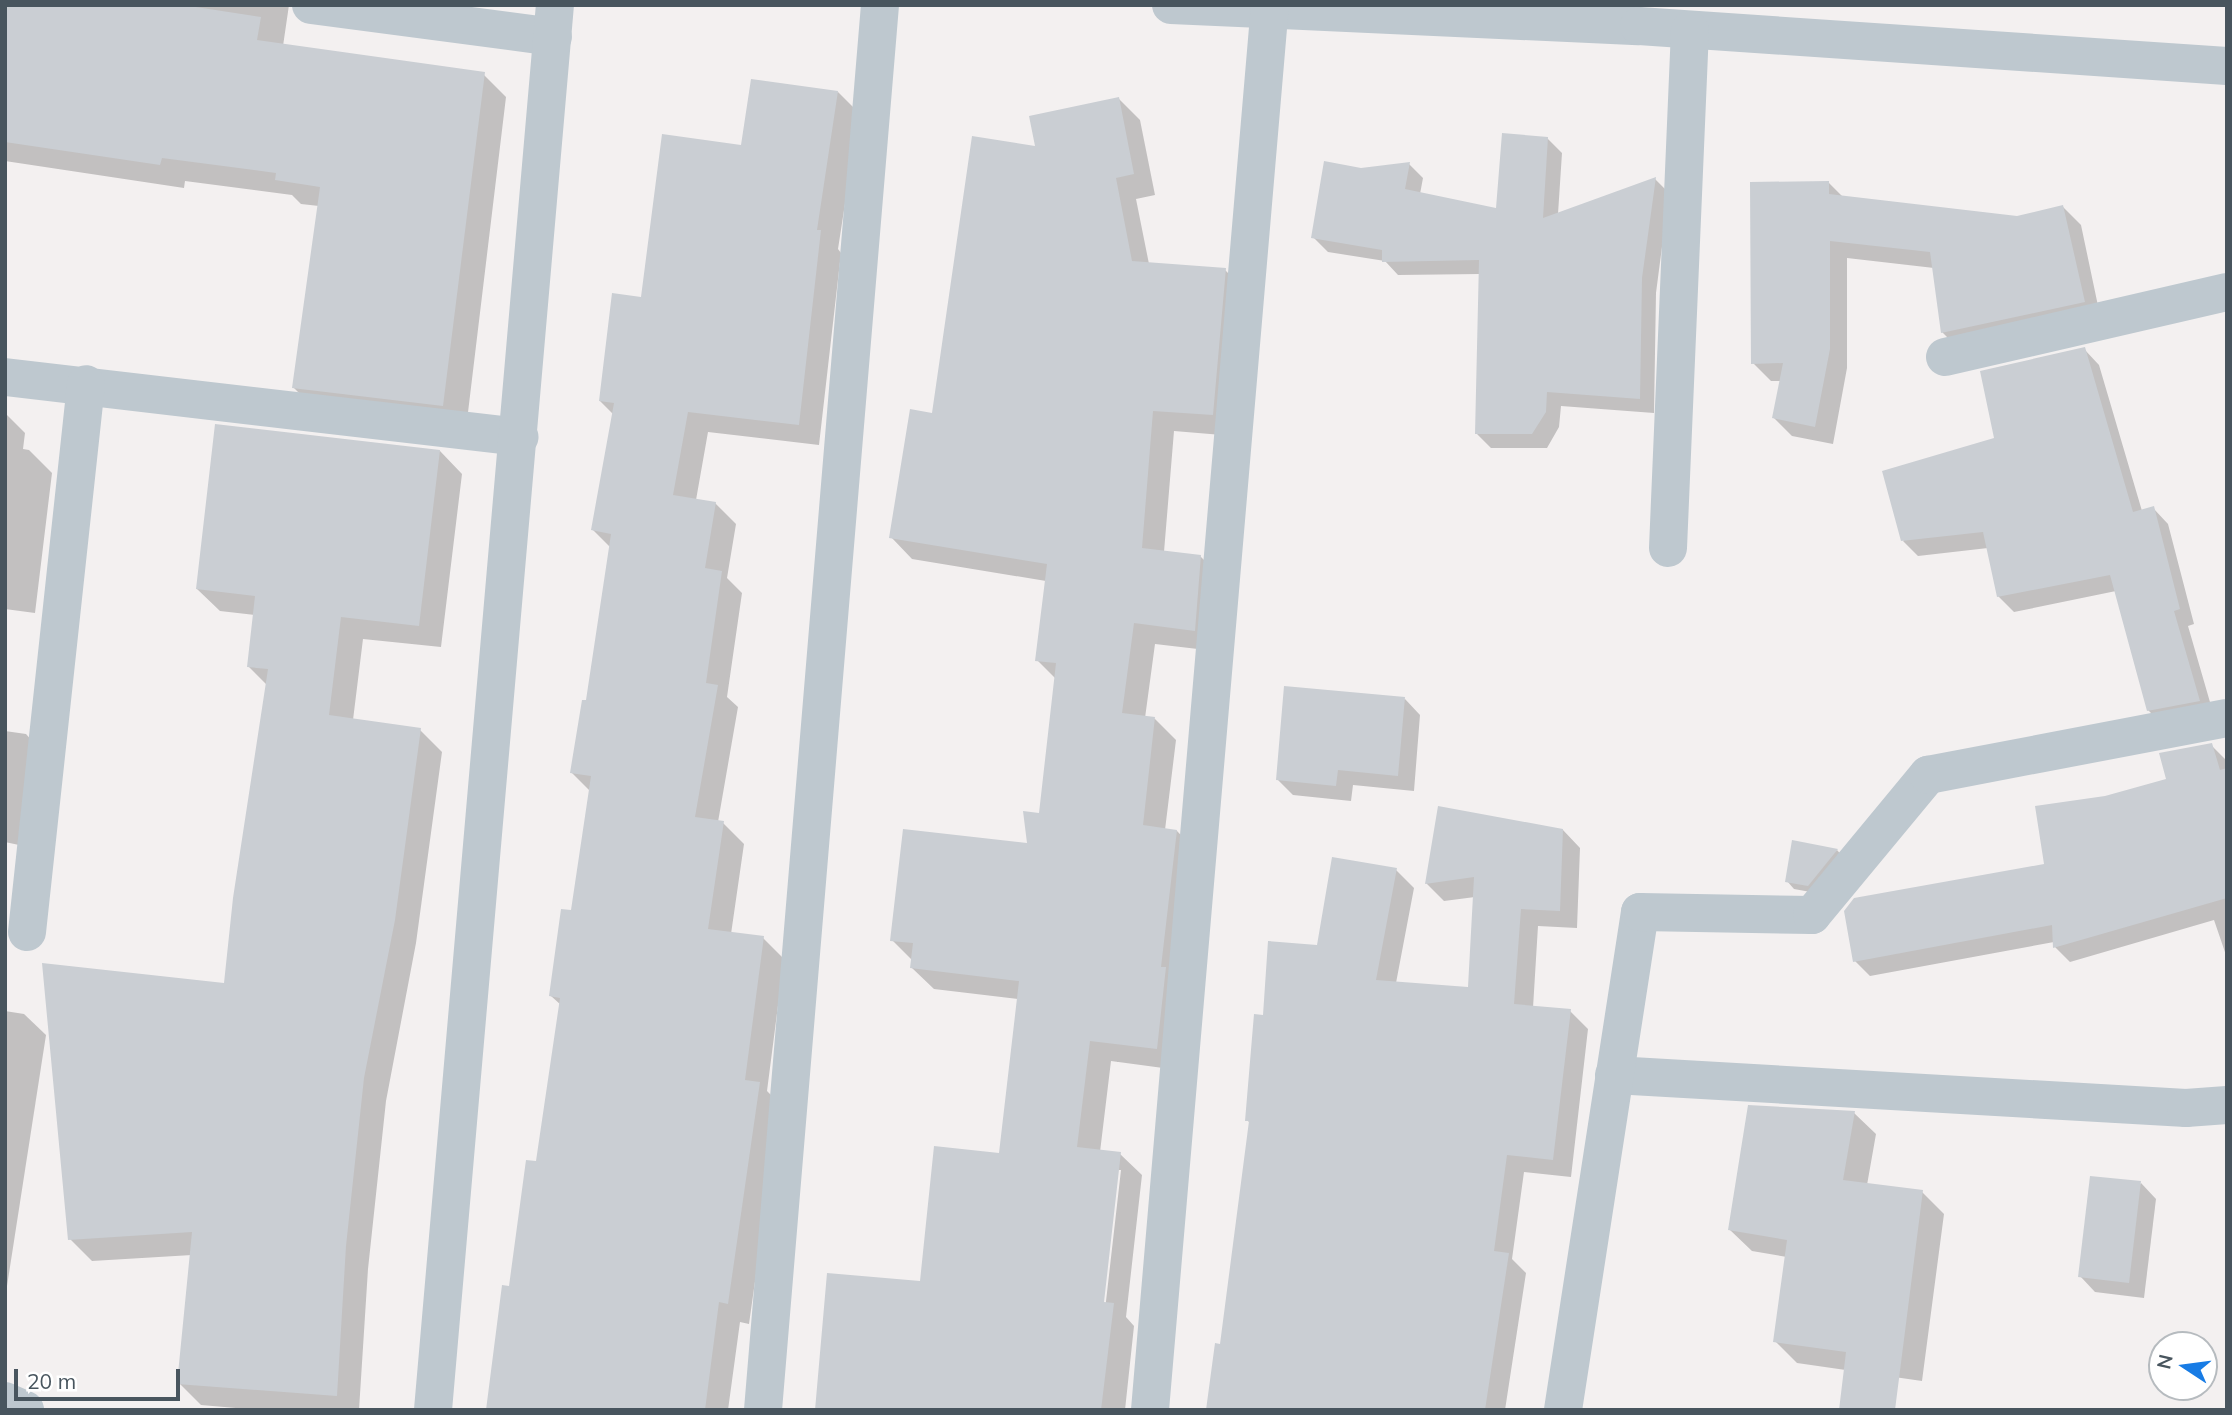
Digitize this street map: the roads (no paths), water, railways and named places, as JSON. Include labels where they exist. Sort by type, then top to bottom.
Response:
[{"type":"street","points":[[311,5],[554,21],[520,437],[433,1410]]},
{"type":"street","points":[[763,1410],[880,5]]},
{"type":"street","points":[[1171,5],[1638,16],[1690,30],[2227,66]]},
{"type":"street","points":[[1150,1410],[1271,8]]},
{"type":"street","points":[[1668,548],[1690,30]]},
{"type":"street","points":[[1945,357],[2227,292]]},
{"type":"street","points":[[5,377],[86,384],[520,437]]},
{"type":"street","points":[[27,932],[86,384]]},
{"type":"street","points":[[1563,1410],[1640,912],[1812,915],[1928,775],[2227,718]]},
{"type":"street","points":[[1614,1075],[2186,1108],[2227,1105]]},
{"type":"street","points":[[5,1401],[25,1410]]}]
